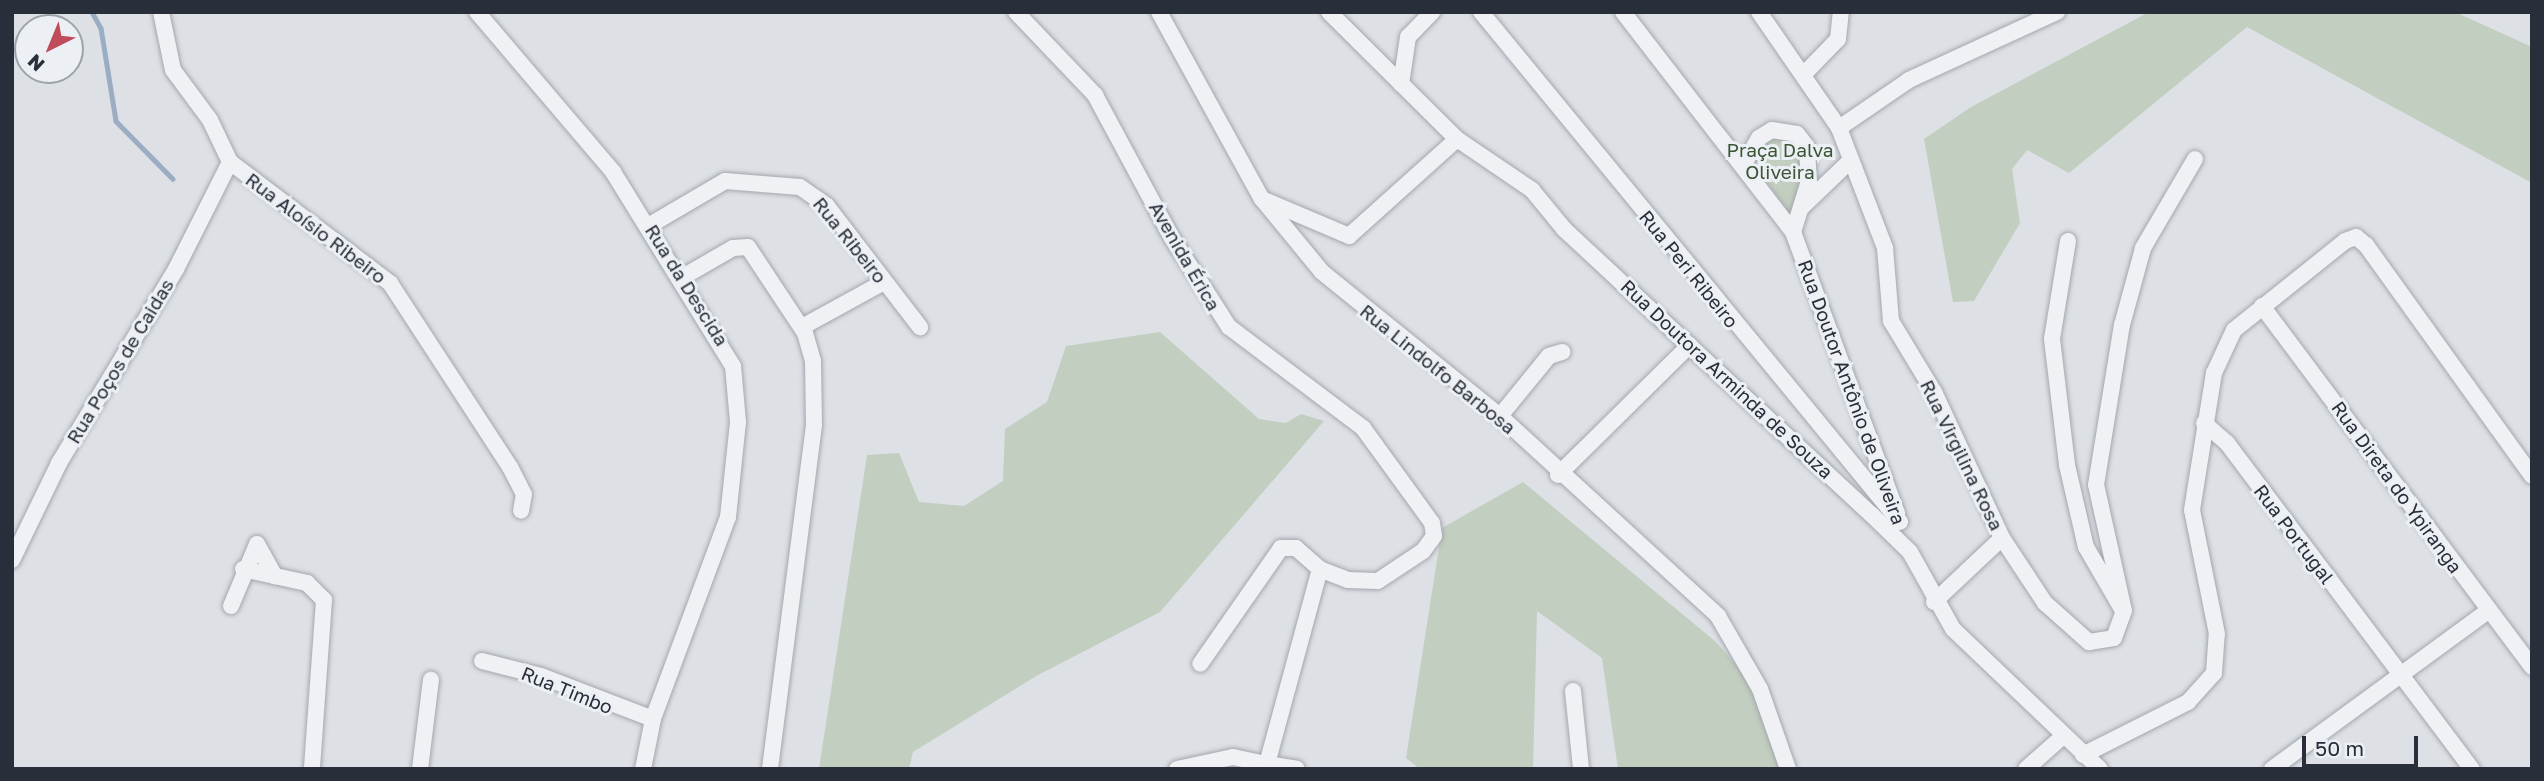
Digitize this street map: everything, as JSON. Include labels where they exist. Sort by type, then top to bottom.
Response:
[{"type":"street","name":"Rua Aloísio Ribeiro","points":[[161,12],[173,70],[210,120],[230,162],[390,283],[510,467],[524,494],[521,511]]},
{"type":"street","name":"Rua da Descida","points":[[477,12],[557,101],[650,225],[728,349],[738,422],[728,517],[653,719],[643,769]]},
{"type":"street","name":"Avenida Érica","points":[[1016,12],[1095,95],[1210,304],[1245,344],[1363,428],[1416,492],[1434,536],[1423,551],[1378,581],[1320,569]]},
{"type":"street","name":"Rua Lindolfo Barbosa","points":[[1159,12],[1262,199],[1345,294],[1500,416],[1558,475],[1718,616],[1760,689],[1788,769]]},
{"type":"street","name":"Rua Doutora Arminda de Souza","points":[[1329,12],[1457,139],[1532,190],[1564,229],[1910,552],[1934,602],[1975,655],[2100,769]]},
{"type":"street","points":[[1401,85],[1401,51],[1432,12]]},
{"type":"street","name":"Rua Peri Ribeiro","points":[[1481,12],[1900,522]]},
{"type":"street","name":"Rua Doutor Antônio de Oliveira","points":[[1623,12],[1745,162],[1793,232],[1910,552]]},
{"type":"street","name":"Rua Virgilina Rosa","points":[[1759,12],[1806,72],[1839,128],[1849,162],[1885,248],[1893,328],[1934,391],[2002,538],[2045,603],[2078,638],[2114,638],[2124,611]]},
{"type":"street","points":[[1806,72],[1838,39],[1841,12]]},
{"type":"street","points":[[1839,128],[1909,80],[2057,12]]},
{"type":"street","points":[[1745,162],[1772,130],[1797,134],[1811,165],[1802,207],[1793,232]]},
{"type":"street","points":[[1262,199],[1349,236],[1457,139]]},
{"type":"street","points":[[2124,611],[2099,511],[2101,442],[2143,248],[2195,159]]},
{"type":"street","name":"Rua Poços de Caidas","points":[[12,561],[58,463],[176,269],[230,162]]},
{"type":"street","points":[[1802,207],[1849,162]]},
{"type":"street","name":"Rua Ribeiro","points":[[650,225],[725,181],[800,187],[827,206],[919,327]]},
{"type":"street","points":[[2083,755],[2188,702],[2214,673],[2217,634],[2192,510],[2204,423],[2227,341],[2262,306],[2345,241],[2357,237],[2366,245],[2532,476]]},
{"type":"street","points":[[2068,240],[2052,339],[2067,465],[2086,547],[2124,611]]},
{"type":"street","points":[[681,278],[733,248],[748,247],[802,327],[816,381],[814,425],[770,769]]},
{"type":"street","points":[[802,327],[884,282]]},
{"type":"street","name":"Rua Direta do Ypiranga","points":[[2262,306],[2532,667]]},
{"type":"street","points":[[1558,475],[1690,345]]},
{"type":"street","points":[[1500,416],[1549,356],[1562,352]]},
{"type":"street","name":"Rua Portugal","points":[[2204,423],[2227,443],[2472,769]]},
{"type":"street","points":[[1934,602],[2002,538]]},
{"type":"street","points":[[231,606],[243,569],[257,544],[275,576]]},
{"type":"street","points":[[1200,664],[1247,591],[1281,548],[1296,548],[1320,569],[1268,764]]},
{"type":"street","points":[[243,569],[307,583],[324,600],[312,769]]},
{"type":"street","points":[[2272,769],[2488,611]]},
{"type":"street","name":"Rua Timbo","points":[[482,661],[541,676],[653,719]]},
{"type":"street","points":[[420,769],[431,680]]},
{"type":"street","points":[[1573,691],[1581,769]]},
{"type":"street","points":[[2026,769],[2063,737]]},
{"type":"street","points":[[1177,769],[1233,757],[1297,769]]},
{"type":"green space","points":[[2149,12],[2455,12],[2532,47],[2532,183],[2247,27],[2069,173],[2027,150],[2012,169],[2020,223],[1974,301],[1953,302],[1924,139],[1971,107]]},
{"type":"green space","name":"Praça Dalva Oliveira","points":[[1772,134],[1793,136],[1806,162],[1794,219],[1752,163]]},
{"type":"green space","points":[[1160,332],[1259,419],[1286,423],[1301,414],[1324,421],[1160,612],[1038,675],[913,752],[909,769],[819,769],[867,455],[899,453],[919,502],[964,506],[1003,481],[1005,429],[1047,402],[1066,346]]},
{"type":"green space","points":[[1523,482],[1716,642],[1747,677],[1785,769],[1618,769],[1602,658],[1537,611],[1533,769],[1420,769],[1406,758],[1442,528]]},
{"type":"waterway","points":[[92,12],[101,28],[116,121],[173,179]]}]
